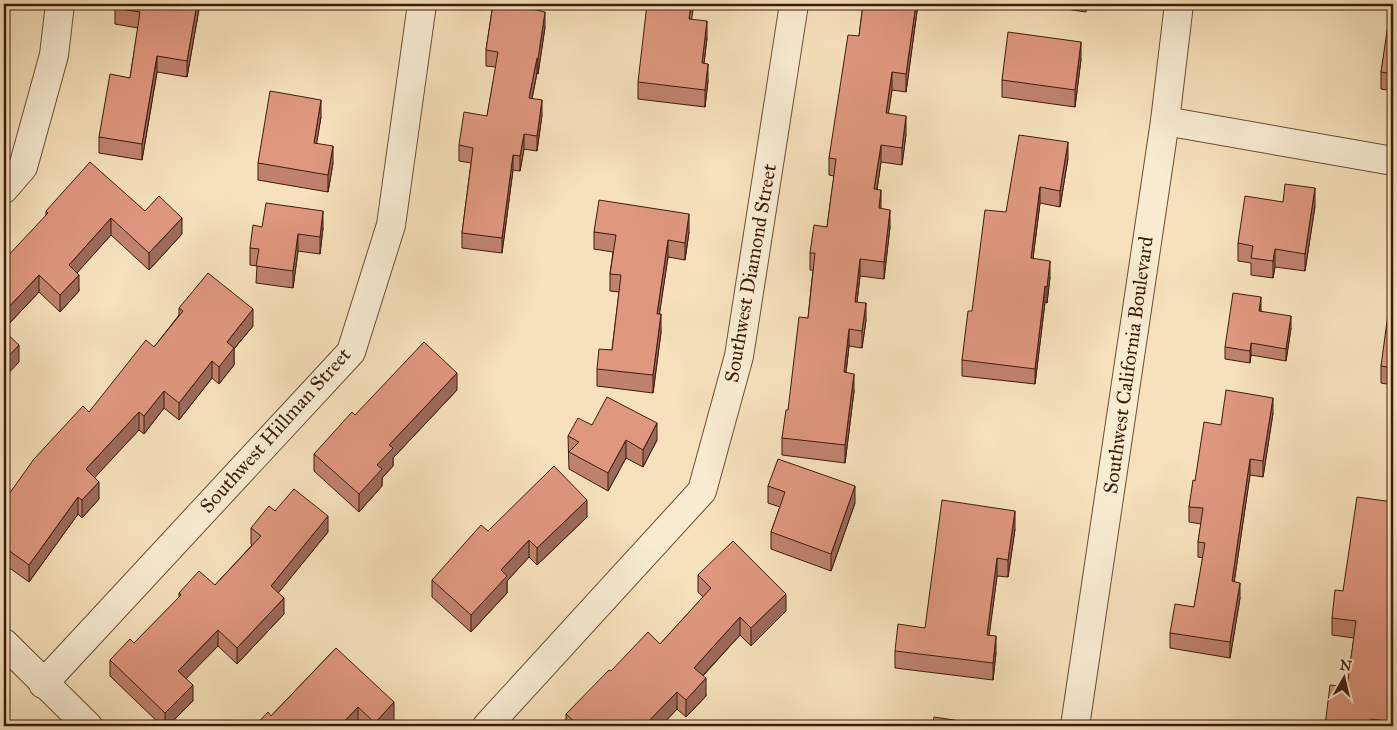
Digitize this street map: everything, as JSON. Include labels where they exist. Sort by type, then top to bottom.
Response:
[{"type":"street","points":[[4,188],[24,167],[54,55],[60,4]]},
{"type":"street","name":"Southwest Hillman Street","points":[[43,684],[350,352],[391,225],[422,4]]},
{"type":"street","name":"Southwest Diamond Street","points":[[487,726],[702,491],[739,356],[794,4]]},
{"type":"street","name":"Southwest California Boulevard","points":[[1075,726],[1165,121],[1180,4]]},
{"type":"street","points":[[1165,121],[1393,161]]},
{"type":"street","points":[[4,644],[88,726]]},
{"type":"building","points":[[115,4],[197,4],[187,61],[157,56],[142,144],[99,137],[110,74],[130,78],[140,12],[115,8]]},
{"type":"building","points":[[493,4],[533,4],[532,9],[545,12],[538,59],[529,98],[542,100],[537,136],[524,134],[520,156],[513,155],[502,238],[462,233],[473,148],[459,145],[464,112],[487,116],[498,52],[486,50]]},
{"type":"building","points":[[647,4],[691,4],[689,19],[707,21],[702,63],[708,64],[705,90],[638,82]]},
{"type":"building","points":[[863,4],[916,4],[906,74],[892,72],[886,113],[906,116],[902,148],[881,145],[874,189],[881,190],[879,208],[890,210],[884,262],[860,259],[855,302],[866,303],[862,331],[849,329],[844,372],[854,374],[845,445],[782,438],[786,410],[788,410],[799,317],[808,318],[815,253],[810,253],[814,225],[827,227],[836,159],[829,158],[848,35],[859,36]]},
{"type":"building","points":[[1391,4],[1393,4],[1393,74],[1381,72]]},
{"type":"building","points":[[1008,32],[1081,42],[1075,90],[1002,80]]},
{"type":"building","points":[[270,91],[321,100],[314,143],[333,146],[328,175],[258,163]]},
{"type":"building","points":[[1019,135],[1068,142],[1060,191],[1040,187],[1031,258],[1050,261],[1047,287],[1045,286],[1035,369],[962,360],[968,311],[972,311],[985,210],[1006,212]]},
{"type":"building","points":[[90,162],[145,211],[159,196],[182,218],[149,253],[111,218],[69,265],[79,275],[60,295],[39,275],[4,312],[4,260],[48,213],[46,211]]},
{"type":"building","points":[[1285,184],[1315,188],[1305,254],[1275,249],[1273,261],[1251,258],[1253,246],[1238,243],[1245,196],[1283,202]]},
{"type":"building","points":[[599,200],[689,214],[685,243],[668,240],[657,314],[661,314],[653,375],[597,369],[599,349],[612,350],[621,275],[610,274],[616,235],[594,232]]},
{"type":"building","points":[[266,203],[323,211],[320,237],[298,234],[293,271],[256,266],[259,249],[250,248],[253,225],[262,227]]},
{"type":"building","points":[[208,273],[253,309],[227,342],[234,348],[219,367],[212,361],[179,403],[164,391],[144,416],[139,412],[86,469],[99,482],[82,500],[78,497],[29,565],[4,547],[4,501],[34,459],[83,406],[89,412],[146,340],[154,347],[183,311],[179,308]]},
{"type":"building","points":[[1233,293],[1261,297],[1259,311],[1291,316],[1286,349],[1251,343],[1250,351],[1225,347]]},
{"type":"building","points":[[1388,314],[1393,314],[1393,368],[1381,366]]},
{"type":"building","points":[[4,331],[19,345],[4,361]]},
{"type":"building","points":[[424,342],[457,373],[389,445],[393,448],[377,465],[382,469],[359,494],[314,454],[352,412],[355,415]]},
{"type":"building","points":[[1226,390],[1273,398],[1263,461],[1250,459],[1232,581],[1240,583],[1230,642],[1170,633],[1175,604],[1194,607],[1205,543],[1198,542],[1203,508],[1189,507],[1204,422],[1221,425]]},
{"type":"building","points":[[607,397],[657,423],[643,450],[626,440],[608,473],[569,452],[579,442],[568,436],[578,418],[592,425]]},
{"type":"building","points":[[778,459],[855,486],[831,554],[771,532],[785,492],[768,486]]},
{"type":"building","points":[[554,466],[587,500],[537,548],[529,540],[501,570],[507,576],[471,615],[432,580],[481,525],[488,531]]},
{"type":"building","points":[[294,489],[328,516],[271,586],[284,598],[237,648],[218,630],[178,671],[193,685],[165,713],[110,660],[130,639],[134,643],[181,595],[179,593],[199,571],[215,585],[261,536],[251,528],[269,506],[275,511]]},
{"type":"building","points":[[1357,497],[1393,502],[1393,722],[1371,719],[1370,726],[1325,726],[1330,685],[1347,687],[1356,621],[1332,618],[1335,590],[1343,591]]},
{"type":"building","points":[[942,500],[1015,511],[1008,560],[997,558],[987,635],[996,636],[993,663],[895,651],[898,624],[925,628]]},
{"type":"building","points":[[733,541],[786,594],[751,628],[740,617],[694,668],[706,678],[686,700],[677,692],[644,726],[579,726],[566,714],[648,632],[660,644],[711,588],[698,575]]},
{"type":"building","points":[[336,648],[394,702],[375,723],[358,707],[340,726],[255,726],[268,712],[271,716]]},
{"type":"building","points":[[934,717],[980,724],[980,726],[932,726]]}]
